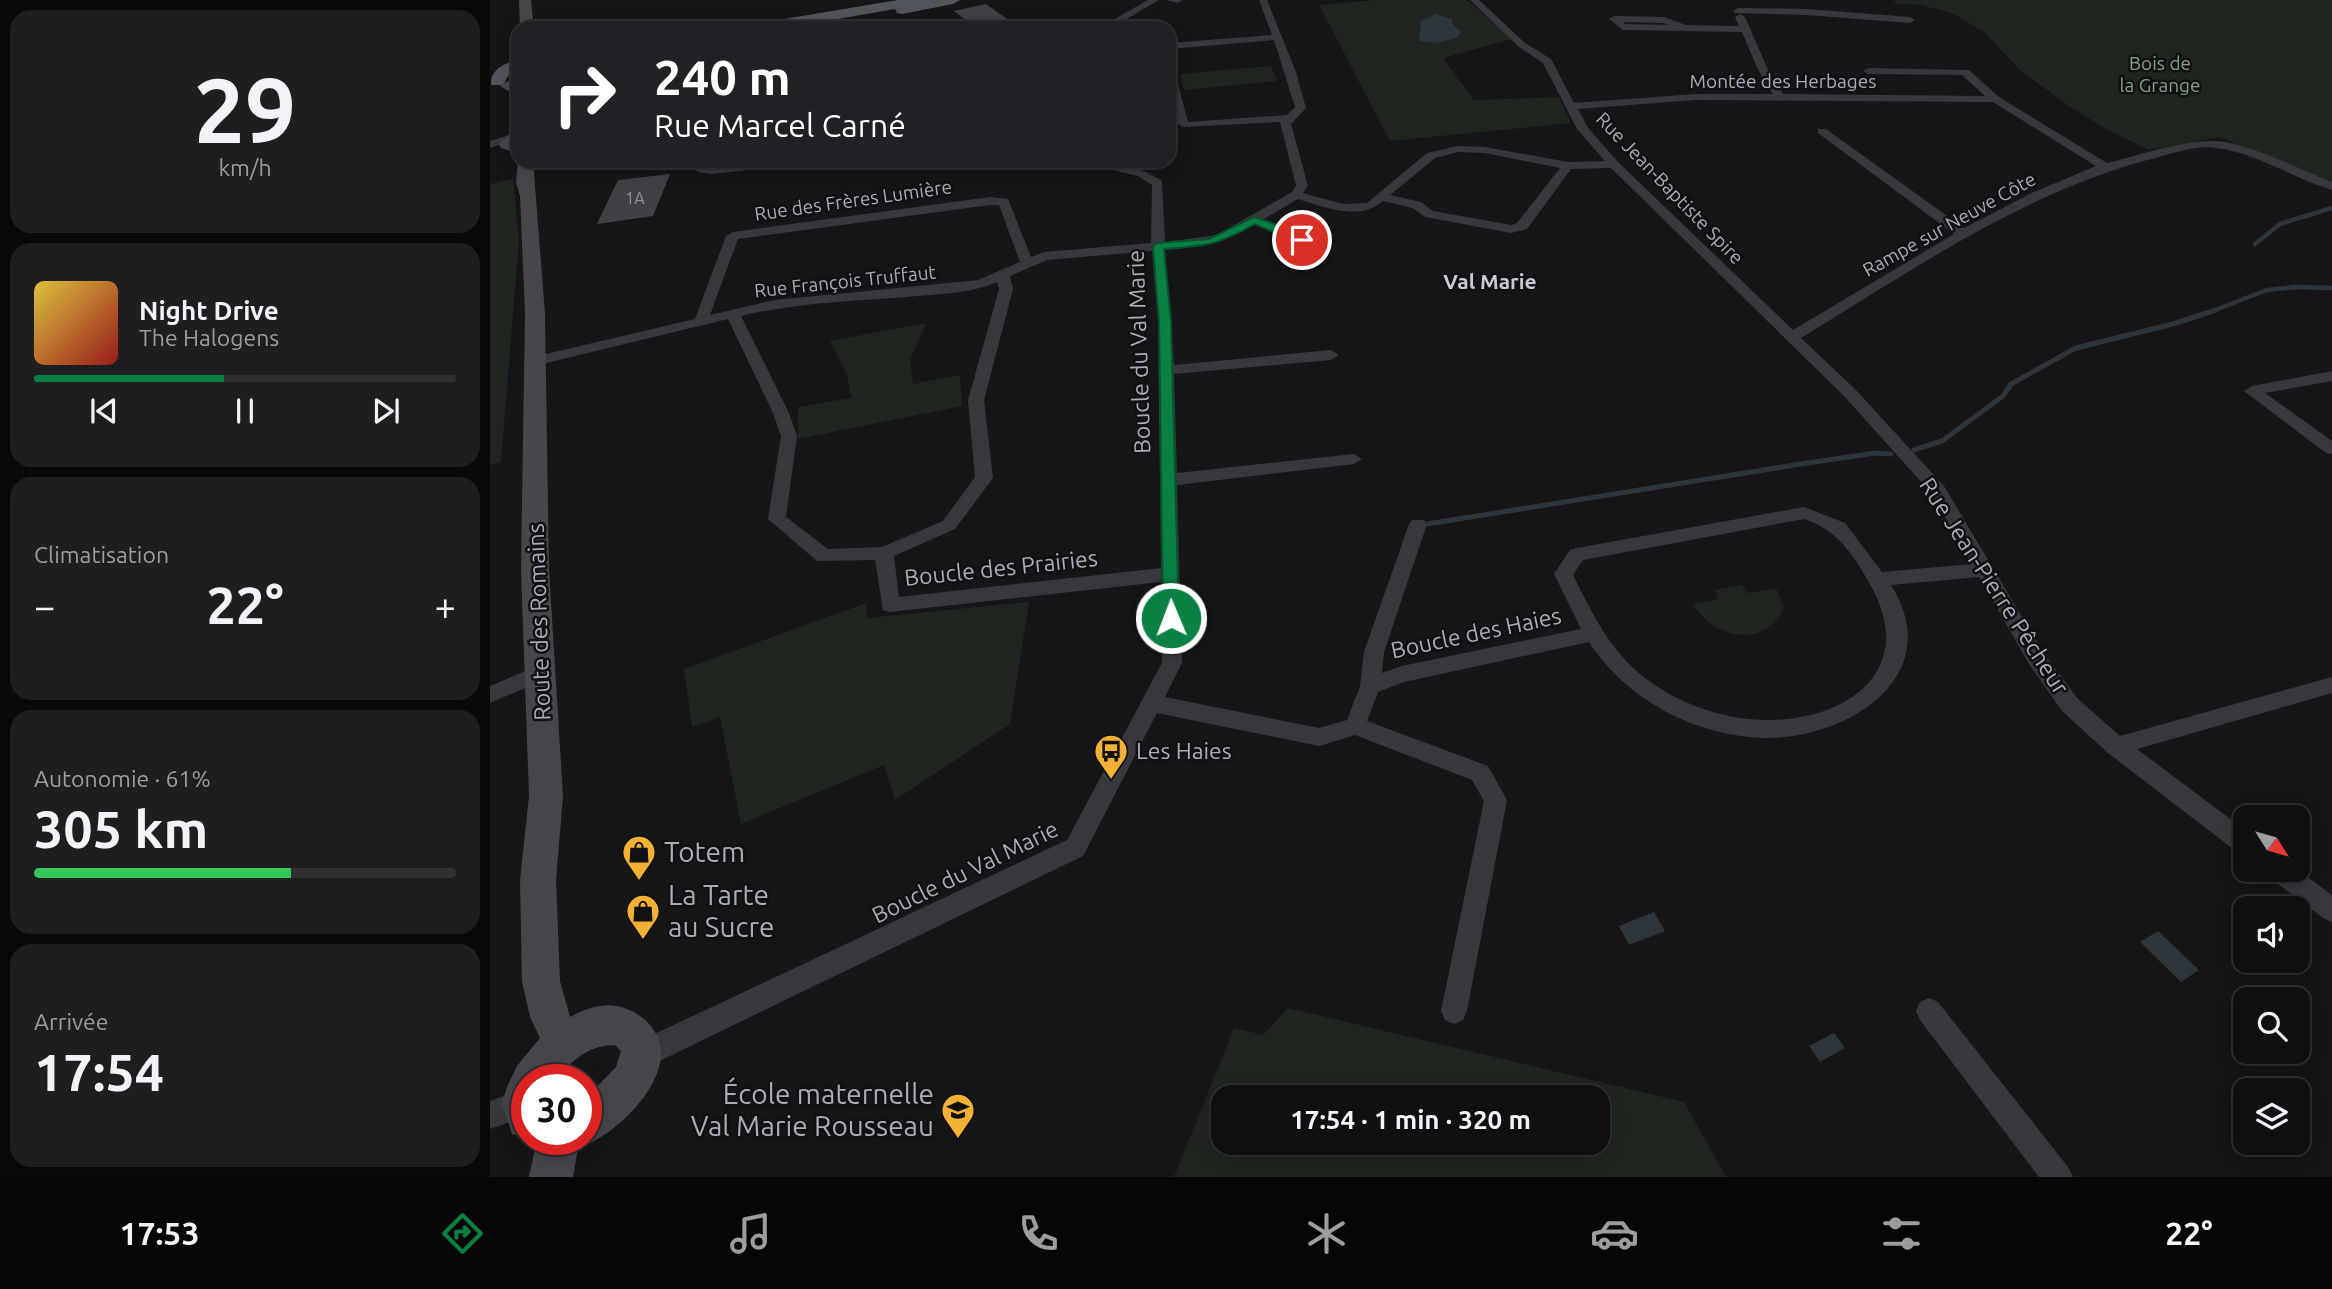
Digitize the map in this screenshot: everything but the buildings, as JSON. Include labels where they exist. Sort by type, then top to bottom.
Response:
[{"type":"main road","points":[[801,21],[923,0]]},
{"type":"main road","points":[[836,21],[953,0]]},
{"type":"street","points":[[525,0],[526,21]]},
{"type":"street","points":[[1117,21],[1155,0]]},
{"type":"street","points":[[1169,0],[1178,0]]},
{"type":"street","points":[[1263,0],[1301,108],[1285,123],[1302,186],[1296,195],[1343,208],[1370,206],[1431,155],[1458,149],[1485,150],[1568,166],[1614,164]]},
{"type":"street","name":"Rue Jean-Baptiste Spire","points":[[1474,0],[1522,45],[1547,61],[1583,129],[1614,164],[1792,337]]},
{"type":"street","points":[[1732,0],[1779,96]]},
{"type":"street","points":[[1738,11],[1807,12],[1910,20]]},
{"type":"street","points":[[1685,27],[1664,20],[1614,19],[1623,27],[1744,29]]},
{"type":"street","points":[[1176,45],[1277,37]]},
{"type":"street","points":[[1868,71],[1965,72],[1995,99],[2105,167]]},
{"type":"street","name":"Montée des Herbages","points":[[1571,106],[1696,97],[1995,99]]},
{"type":"street","points":[[1176,98],[1182,122],[1186,125],[1289,118]]},
{"type":"street","points":[[1822,131],[1963,233]]},
{"type":"street","points":[[490,146],[511,140]]},
{"type":"street","name":"Rampe sur Neuve Côte","points":[[1792,337],[1963,233],[2038,195],[2105,167],[2165,151],[2215,144],[2236,149],[2332,186]]},
{"type":"street","points":[[1382,197],[1417,205],[1429,214],[1511,229],[1522,226],[1568,166]]},
{"type":"street","name":"Route des Romains","points":[[525,168],[529,196],[535,319],[535,570],[546,796],[538,880],[541,981],[550,1017],[562,1044]]},
{"type":"street","name":"Route des Romains","points":[[529,196],[536,168]]},
{"type":"street","points":[[701,168],[729,168]]},
{"type":"street","name":"Boucle du Val Marie","points":[[639,1055],[1075,848],[1172,663],[1166,370],[1158,246],[1158,184],[1142,173],[1117,168]]},
{"type":"street","name":"Rue François Truffaut","points":[[534,361],[775,304],[956,288],[1003,276],[1044,256],[1209,242],[1222,239],[1296,195]]},
{"type":"street","name":"Rue des Frères Lumière","points":[[701,321],[733,236],[990,201],[1004,202],[1027,263]]},
{"type":"street","points":[[1254,220],[1302,240],[1309,265]]},
{"type":"street","name":"Boucle des Prairies","points":[[732,313],[781,413],[789,436],[777,519],[824,556],[884,553],[949,525],[984,478],[976,400],[1006,289],[1003,276]]},
{"type":"street","name":"Rue Jean-Pierre Pêcheur","points":[[1792,337],[1850,393],[1938,490],[2036,659],[2070,705],[2116,746],[2233,835]]},
{"type":"street","points":[[1166,370],[1331,355]]},
{"type":"street","points":[[2332,376],[2252,391],[2332,449]]},
{"type":"street","points":[[1168,480],[1354,459]]},
{"type":"street","name":"Boucle des Haies","points":[[1804,513],[1837,525],[1878,579],[1890,598],[1897,619],[1899,640],[1888,677],[1865,702],[1835,718],[1790,728],[1724,723],[1694,714],[1661,699],[1623,672],[1593,634],[1563,574],[1577,555],[1804,513]]},
{"type":"street","points":[[1370,686],[1374,652],[1418,524]]},
{"type":"street","name":"Boucle des Prairies","points":[[884,553],[890,605],[1170,574]]},
{"type":"street","points":[[1878,579],[1985,570]]},
{"type":"street","name":"Boucle des Haies","points":[[1354,726],[1370,686],[1402,674],[1593,634]]},
{"type":"street","points":[[490,695],[542,672]]},
{"type":"street","points":[[2116,746],[2332,685]]},
{"type":"street","points":[[1152,703],[1318,737],[1354,726],[1480,773],[1496,800],[1454,1011]]},
{"type":"street","points":[[2295,882],[2332,910]]},
{"type":"street","points":[[1929,1012],[2058,1177]]},
{"type":"street","points":[[542,1064],[547,1056],[562,1044],[590,1029],[616,1026],[635,1035],[639,1055],[635,1073],[626,1090],[602,1112]]},
{"type":"street","points":[[551,1177],[555,1155]]},
{"type":"green space","points":[[1375,0],[1467,0],[1512,39],[1443,58],[1474,100],[1559,97],[1571,123],[1390,141],[1319,5]]},
{"type":"green space","name":"Bois de la Grange","points":[[1893,0],[2332,0],[2332,183],[2219,137],[2149,150],[2104,128],[2069,106],[2021,71],[1984,32],[1952,13],[1921,5],[1898,4]]},
{"type":"green space","points":[[1271,66],[1277,81],[1184,90],[1180,74]]},
{"type":"green space","points":[[513,179],[519,240],[501,462],[490,465],[490,184]]},
{"type":"green space","points":[[926,323],[910,360],[913,384],[960,375],[962,406],[798,439],[798,407],[851,398],[847,374],[830,341]]},
{"type":"green space","points":[[1742,585],[1748,593],[1776,588],[1784,608],[1765,630],[1739,635],[1726,631],[1702,616],[1693,604],[1719,599],[1715,590]]},
{"type":"green space","points":[[1029,602],[1010,724],[895,800],[884,765],[741,824],[720,717],[692,727],[684,669],[866,603],[867,618]]},
{"type":"green space","points":[[1288,1008],[1684,1102],[1726,1177],[1174,1177],[1211,1085],[1211,1155],[1610,1155],[1610,1085],[1211,1085],[1234,1028],[1263,1035]]},
{"type":"shaded area","points":[[1436,14],[1452,19],[1453,25],[1461,32],[1457,38],[1435,43],[1419,41],[1421,21]]},
{"type":"shaded area","points":[[1654,912],[1665,931],[1629,945],[1619,926]]},
{"type":"shaded area","points":[[2158,931],[2199,970],[2181,982],[2140,942]]},
{"type":"shaded area","points":[[1834,1033],[1845,1048],[1820,1062],[1809,1046]]},
{"type":"waterway","points":[[2255,244],[2280,224],[2332,208]]},
{"type":"waterway","points":[[2211,312],[2267,290],[2295,287],[2332,288]]},
{"type":"waterway","points":[[2211,312],[2216,310]]},
{"type":"waterway","points":[[1914,450],[1942,441],[2003,396],[2011,384],[2076,348],[2211,312]]},
{"type":"waterway","points":[[1427,524],[1801,464],[1875,453],[1891,454]]},
{"type":"place","name":"Les Haies","points":[[1111,781]]},
{"type":"place","name":"Totem","points":[[639,882]]},
{"type":"place","name":"La Tarte au Sucre","points":[[643,941]]},
{"type":"place","name":"École maternelle Val Marie Rousseau","points":[[958,1140]]},
{"type":"district","name":"Val Marie","points":[[1490,282]]},
{"type":"route","points":[[1171,618],[1165,322],[1158,246],[1222,239],[1254,220],[1302,240]]}]
